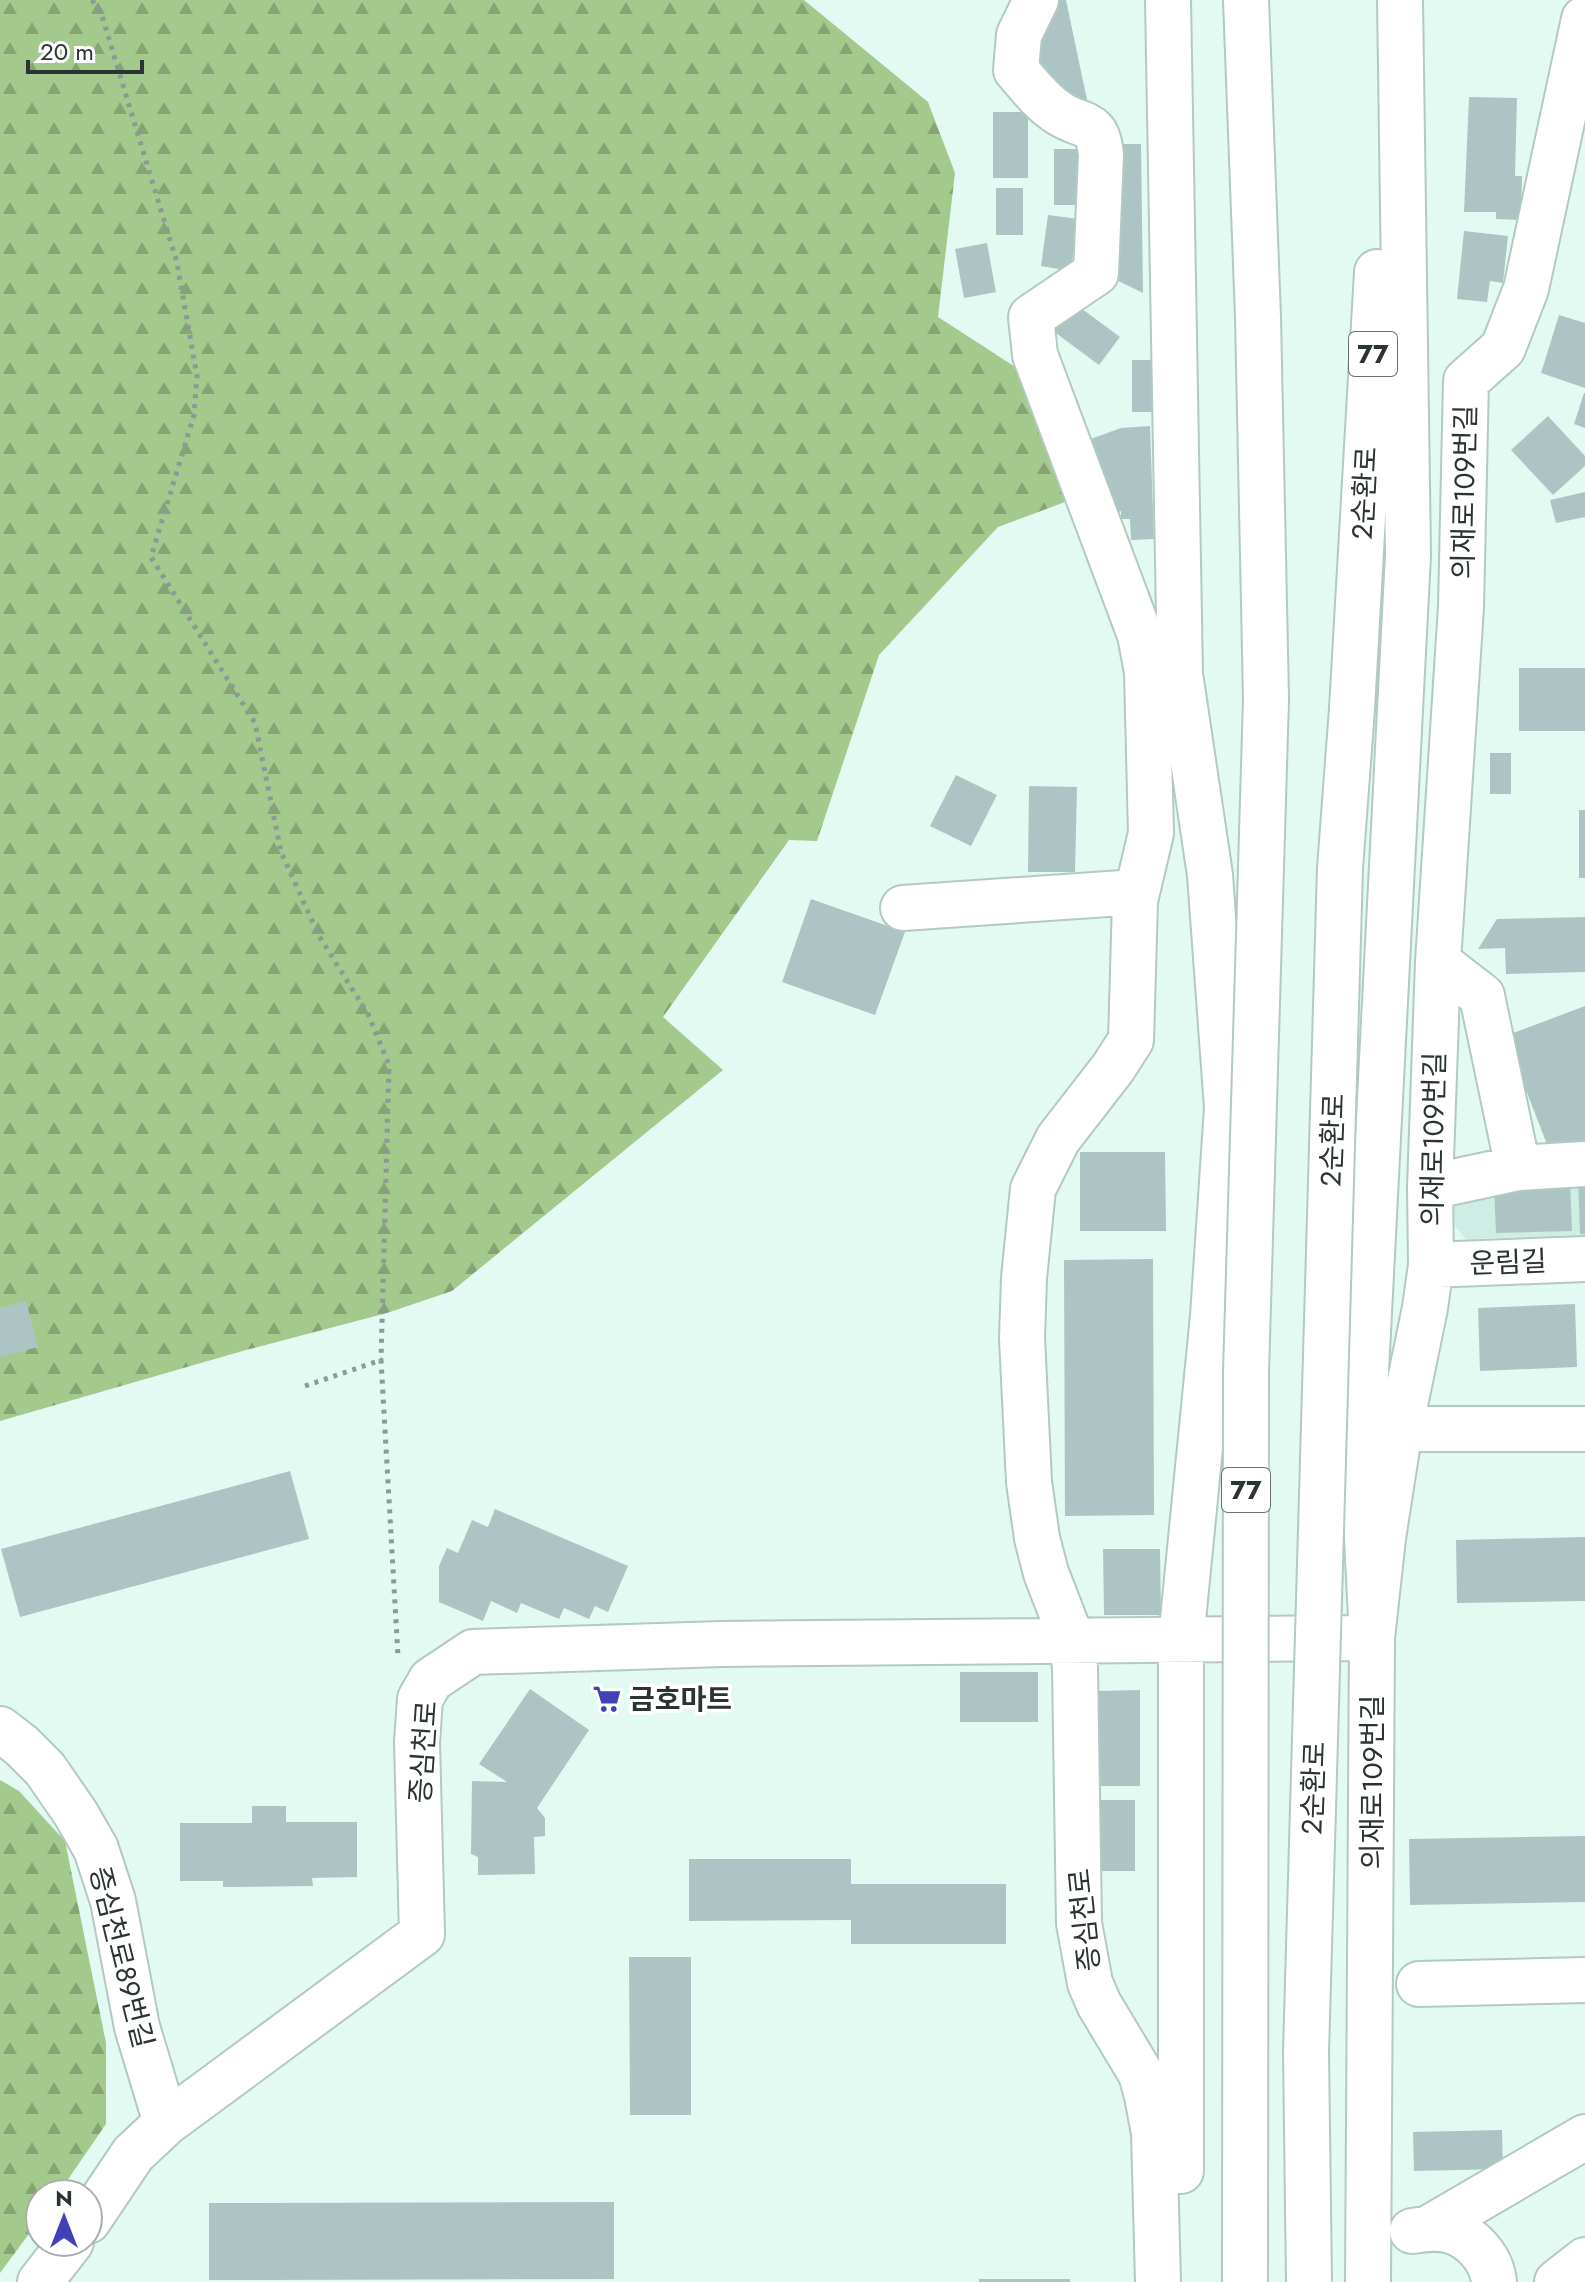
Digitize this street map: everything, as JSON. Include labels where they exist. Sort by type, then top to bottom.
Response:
[{"type":"main road","name":"증심천로","points":[[1036,0],[1019,35],[1016,70],[1058,114],[1093,127],[1100,139],[1096,273],[1031,317],[1035,355],[1140,635],[1147,672],[1151,833],[1135,901],[1131,1040],[1058,1139],[1033,1189],[1024,1278],[1022,1338],[1029,1482],[1043,1561],[1072,1640],[1079,1923],[1090,1983],[1099,2004],[1141,2074],[1147,2096],[1154,2133],[1158,2282]]},
{"type":"main road","points":[[1168,0],[1180,674],[1210,875],[1227,1108],[1213,1316],[1181,1640],[1181,2282]]},
{"type":"main road","name":"77","points":[[1245,2282],[1246,1372],[1266,699],[1258,317],[1246,0]]},
{"type":"main road","name":"2순환로","points":[[1309,2282],[1307,2005],[1340,868],[1393,0]]},
{"type":"main road","points":[[1372,1638],[1365,1499],[1366,1371],[1408,555],[1400,0]]},
{"type":"main road","name":"의재로109번길","points":[[1369,2282],[1372,1638],[1400,1429],[1431,1265],[1430,1187],[1438,962],[1461,607],[1466,381],[1503,348],[1526,289],[1584,19]]},
{"type":"main road","points":[[903,908],[1137,892]]},
{"type":"main road","points":[[1438,962],[1482,996],[1518,1168]]},
{"type":"main road","points":[[1430,1187],[1518,1168],[1585,1164]]},
{"type":"main road","name":"운림길","points":[[1431,1265],[1585,1259]]},
{"type":"main road","points":[[1400,1429],[1585,1429]]},
{"type":"main road","name":"증심천로","points":[[104,2197],[133,2154],[166,2123],[422,1934],[417,1757],[420,1699],[431,1680],[473,1652],[722,1644],[1372,1638]]},
{"type":"main road","name":"증심천로89번길","points":[[0,1729],[45,1769],[96,1849],[113,1901],[137,2027],[166,2123]]},
{"type":"main road","points":[[1419,1984],[1585,1980]]},
{"type":"main road","points":[[1429,2228],[1585,2137]]},
{"type":"main road","points":[[1369,2282],[1381,2253],[1394,2240],[1411,2231],[1429,2228],[1450,2230],[1470,2241],[1485,2256],[1494,2282]]},
{"type":"main road","points":[[40,2282],[59,2258]]},
{"type":"main road","points":[[1557,2282],[1585,2260]]},
{"type":"path","points":[[92,0],[102,16],[177,263],[197,376],[194,415],[151,557],[255,723],[281,852],[319,936],[368,1014],[389,1065],[381,1360],[400,1691],[420,1699]]},
{"type":"path","points":[[305,1386],[381,1360]]},
{"type":"shaded area","points":[[1585,1172],[1585,1235],[1466,1239],[1455,1226],[1443,1196]]},
{"type":"green space","points":[[0,0],[804,0],[928,102],[955,173],[938,317],[1029,376],[1073,499],[998,527],[879,655],[817,841],[789,840],[663,1017],[723,1070],[452,1291],[387,1313],[0,1421]]},
{"type":"green space","points":[[0,1780],[19,1791],[65,1841],[106,2043],[106,2124],[69,2178],[24,2178],[24,2241],[0,2273]]},
{"type":"building","points":[[1053,0],[1066,0],[1090,114],[1030,74]]},
{"type":"building","points":[[1469,97],[1517,98],[1515,176],[1522,176],[1521,220],[1496,219],[1496,212],[1464,212]]},
{"type":"building","points":[[993,112],[1028,112],[1028,178],[993,178]]},
{"type":"building","points":[[1106,144],[1141,144],[1143,293],[1108,276]]},
{"type":"building","points":[[1054,149],[1087,149],[1087,205],[1054,205]]},
{"type":"building","points":[[996,188],[1023,188],[1023,235],[996,235]]},
{"type":"building","points":[[1048,215],[1078,219],[1071,271],[1041,266]]},
{"type":"building","points":[[1464,231],[1508,236],[1503,283],[1490,281],[1487,302],[1457,299]]},
{"type":"building","points":[[987,243],[996,292],[964,298],[955,249]]},
{"type":"building","points":[[1074,303],[1120,337],[1099,365],[1053,331]]},
{"type":"building","points":[[1559,315],[1585,323],[1585,388],[1541,373]]},
{"type":"building","points":[[1132,360],[1154,360],[1154,412],[1132,412]]},
{"type":"building","points":[[1585,393],[1585,428],[1574,424]]},
{"type":"building","points":[[1548,416],[1585,456],[1585,466],[1553,495],[1511,450]]},
{"type":"building","points":[[1150,426],[1154,539],[1131,540],[1130,519],[1121,519],[1121,511],[1111,514],[1085,441],[1121,428]]},
{"type":"building","points":[[1585,492],[1585,517],[1556,523],[1550,500]]},
{"type":"building","points":[[1519,668],[1585,668],[1585,731],[1519,731]]},
{"type":"building","points":[[1490,753],[1511,753],[1511,794],[1490,794]]},
{"type":"building","points":[[956,775],[997,795],[971,846],[930,826]]},
{"type":"building","points":[[1029,786],[1077,787],[1075,872],[1028,872]]},
{"type":"building","points":[[1579,810],[1585,810],[1585,878],[1579,878]]},
{"type":"building","points":[[811,899],[905,932],[875,1015],[782,982]]},
{"type":"building","points":[[1585,917],[1585,972],[1506,974],[1505,948],[1478,949],[1497,919]]},
{"type":"building","points":[[1585,1006],[1585,1143],[1548,1147],[1505,1036]]},
{"type":"building","points":[[1080,1152],[1165,1152],[1166,1231],[1080,1231]]},
{"type":"building","points":[[1585,1177],[1585,1234],[1580,1234],[1578,1178]]},
{"type":"building","points":[[1570,1182],[1572,1231],[1496,1233],[1494,1185]]},
{"type":"building","points":[[1153,1259],[1154,1515],[1065,1516],[1064,1260]]},
{"type":"building","points":[[26,1301],[38,1347],[0,1357],[0,1308]]},
{"type":"building","points":[[1575,1304],[1577,1367],[1480,1371],[1478,1308]]},
{"type":"building","points":[[290,1471],[309,1539],[20,1617],[1,1549]]},
{"type":"building","points":[[495,1509],[628,1566],[608,1612],[595,1606],[589,1619],[564,1608],[559,1619],[521,1603],[517,1613],[491,1601],[483,1621],[439,1602],[439,1566],[447,1548],[458,1553],[472,1520],[488,1527]]},
{"type":"building","points":[[1585,1537],[1585,1601],[1457,1603],[1456,1540]]},
{"type":"building","points":[[1103,1549],[1160,1549],[1161,1615],[1104,1615]]},
{"type":"building","points":[[960,1672],[1038,1672],[1038,1722],[960,1722]]},
{"type":"building","points":[[530,1689],[589,1730],[537,1808],[545,1818],[545,1836],[534,1837],[535,1874],[478,1875],[478,1857],[471,1854],[472,1781],[507,1782],[479,1764]]},
{"type":"building","points":[[1140,1690],[1140,1786],[1096,1786],[1096,1691]]},
{"type":"building","points":[[1093,1800],[1135,1800],[1135,1871],[1093,1871]]},
{"type":"building","points":[[252,1806],[286,1806],[286,1822],[357,1822],[357,1877],[312,1878],[313,1886],[223,1887],[223,1881],[180,1881],[180,1823],[252,1823]]},
{"type":"building","points":[[1585,1836],[1585,1902],[1410,1905],[1409,1839]]},
{"type":"building","points":[[689,1859],[851,1859],[851,1884],[1006,1884],[1006,1944],[851,1944],[851,1920],[689,1921]]},
{"type":"building","points":[[629,1957],[691,1957],[691,2115],[630,2115]]},
{"type":"building","points":[[1502,2130],[1503,2169],[1414,2171],[1413,2132]]},
{"type":"building","points":[[614,2202],[614,2279],[209,2280],[209,2203]]},
{"type":"building","points":[[979,2279],[1070,2279],[1070,2282],[979,2282]]},
{"type":"place","name":"금호마트","points":[[607,1699]]}]
